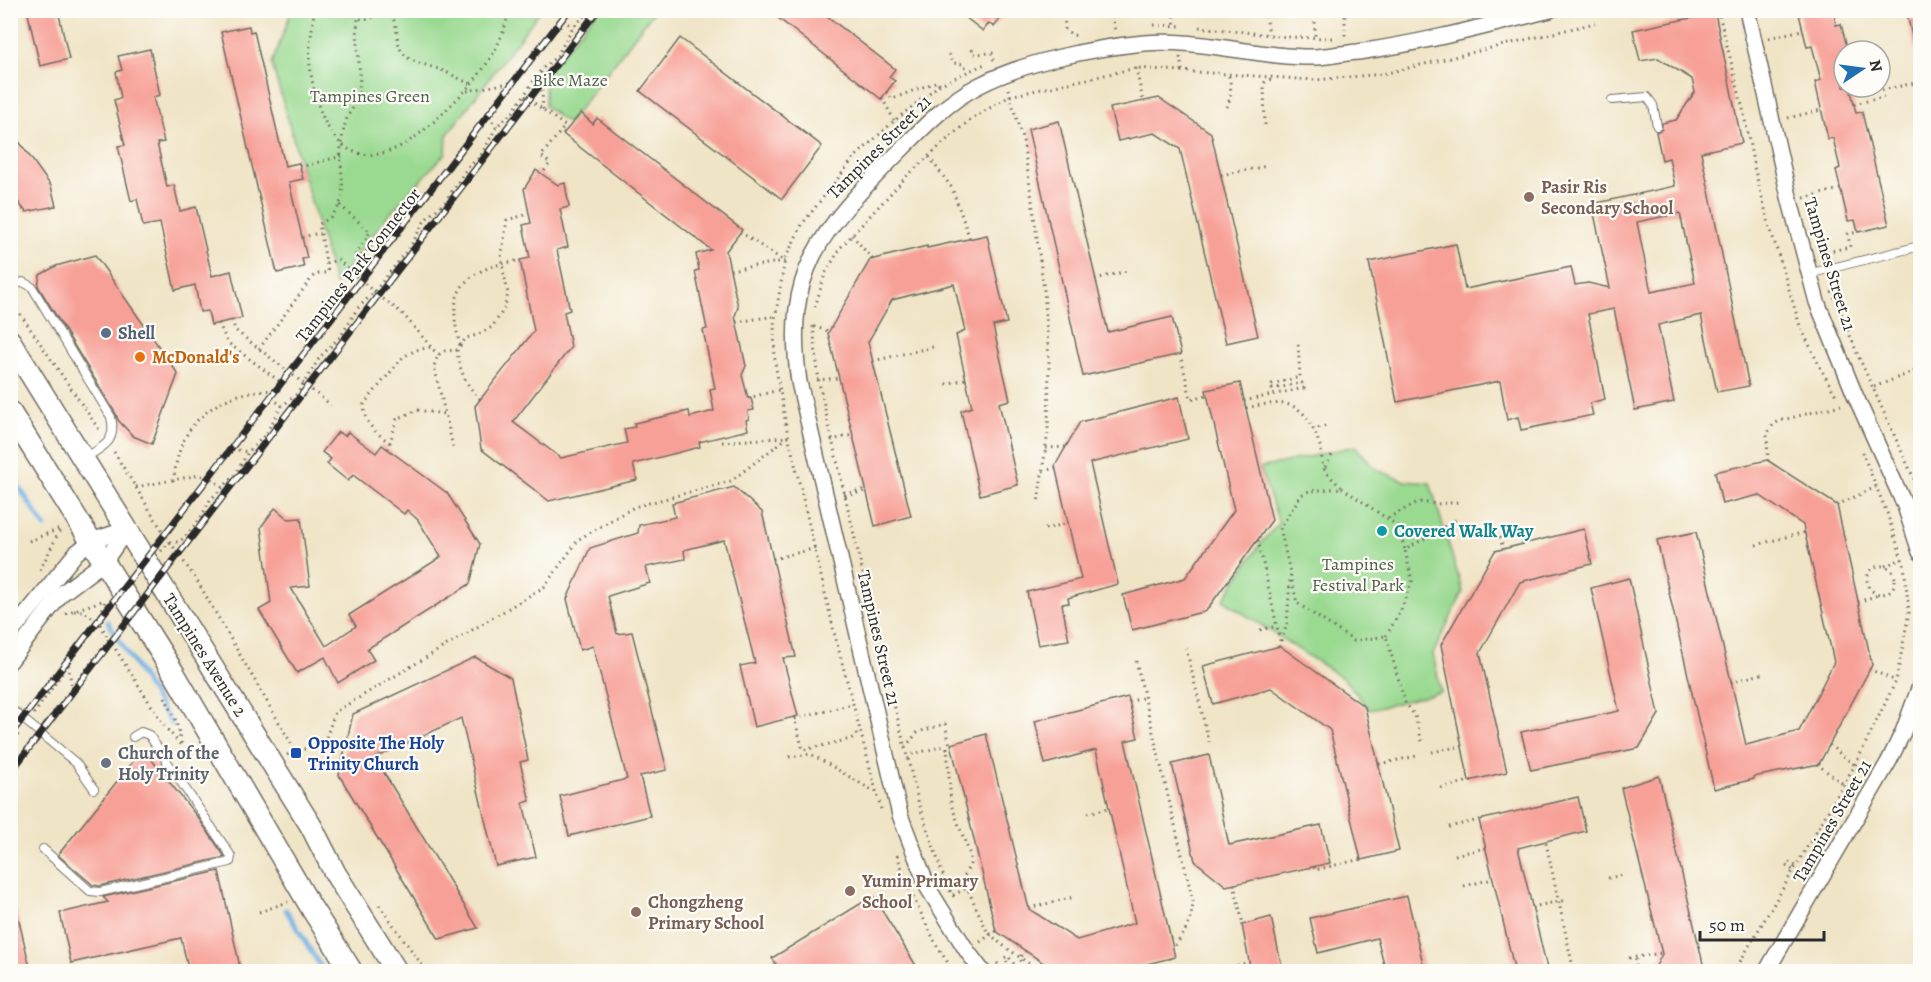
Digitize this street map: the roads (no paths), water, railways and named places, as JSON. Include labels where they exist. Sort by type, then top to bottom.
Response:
[{"type":"main road","name":"Tampines Avenue 2","points":[[10,341],[272,762],[311,826],[335,873],[397,972]]},
{"type":"main road","name":"Tampines Avenue 2","points":[[10,412],[104,562],[112,594],[352,972]]},
{"type":"main road","points":[[370,929],[388,972]]},
{"type":"street","name":"Tampines Street 21","points":[[983,972],[967,951],[928,888],[900,815],[799,382],[794,351],[797,300],[812,258],[821,241],[850,201],[942,110],[978,86],[1001,75],[1065,56],[1147,43],[1178,43],[1255,53],[1315,57],[1346,46],[1403,46],[1550,10]]},
{"type":"street","name":"Tampines Street 21","points":[[1747,10],[1808,274],[1834,348],[1901,495],[1920,552]]},
{"type":"street","points":[[10,634],[69,560],[91,541],[127,529]]},
{"type":"street","points":[[10,661],[62,594],[104,562],[127,529]]},
{"type":"street","name":"Tampines Street 21","points":[[1766,972],[1877,783],[1903,732],[1920,686]]},
{"type":"lane","points":[[1612,100],[1647,98],[1653,105],[1658,126]]},
{"type":"lane","points":[[1808,274],[1920,246]]},
{"type":"lane","points":[[10,286],[23,282],[32,287],[111,417],[114,430],[108,443],[84,459]]},
{"type":"lane","points":[[10,708],[76,763],[94,789]]},
{"type":"lane","points":[[44,849],[90,891],[100,892],[230,862],[231,856],[149,735],[141,732],[133,737]]},
{"type":"waterway","points":[[10,473],[45,527]]},
{"type":"waterway","points":[[108,622],[171,724]]},
{"type":"waterway","points":[[286,910],[324,972]]},
{"type":"railway","points":[[10,735],[569,10]]},
{"type":"railway","points":[[10,773],[598,10]]},
{"type":"place","name":"Pasir Ris Secondary School","points":[[1529,197]]},
{"type":"place","name":"Shell","points":[[106,333]]},
{"type":"place","name":"McDonald's","points":[[140,357]]},
{"type":"place","name":"Covered Walk Way","points":[[1382,531]]},
{"type":"place","name":"Opposite The Holy Trinity Church","points":[[296,753]]},
{"type":"place","name":"Church of the Holy Trinity","points":[[106,763]]},
{"type":"place","name":"Yumin Primary School","points":[[850,891]]},
{"type":"place","name":"Chongzheng Primary School","points":[[636,912]]},
{"type":"park label","name":"Bike Maze","points":[[570,80]]},
{"type":"park label","name":"Tampines Green","points":[[370,96]]},
{"type":"park label","name":"Tampines Festival Park","points":[[1358,574]]}]
